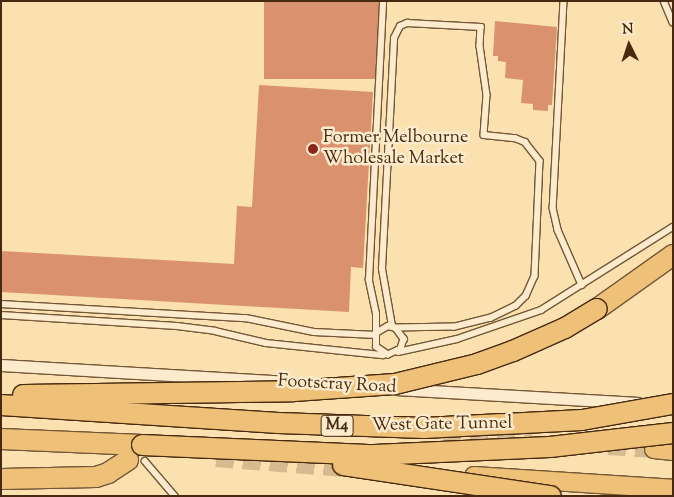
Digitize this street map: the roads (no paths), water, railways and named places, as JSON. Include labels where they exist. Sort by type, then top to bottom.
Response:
[{"type":"highway","points":[[1,395],[294,391],[395,384],[477,364],[565,328],[634,285],[673,255]]},
{"type":"highway","name":"West Gate Tunnel","points":[[1,405],[278,424],[424,428],[582,420],[673,404]]},
{"type":"highway","name":"West Gate Tunnel","points":[[1,439],[138,456],[374,455],[550,447],[673,433]]},
{"type":"highway","points":[[1,479],[96,477],[138,456],[338,464],[551,496]]},
{"type":"main road","points":[[654,449],[673,451]]},
{"type":"main road","points":[[452,475],[673,489]]},
{"type":"street","name":"Footscray Road","points":[[1,366],[673,404]]},
{"type":"lane","points":[[383,1],[368,254],[376,347],[388,355]]},
{"type":"lane","points":[[564,1],[553,208],[558,230],[582,285]]},
{"type":"lane","points":[[664,1],[673,22]]},
{"type":"lane","points":[[1,304],[246,318],[314,332],[376,334],[383,327],[394,327],[454,327],[491,318],[516,306],[526,296],[535,276],[540,161],[526,142],[506,136],[484,135],[487,95],[480,46],[481,27],[407,23],[396,31],[393,55],[382,270],[394,327],[404,339],[398,352]]},
{"type":"lane","points":[[1,315],[177,326],[215,330],[266,343],[388,355],[457,339],[541,310],[673,227]]},
{"type":"lane","points":[[138,456],[175,496]]},
{"type":"tunnel","points":[[443,434],[532,441]]},
{"type":"tunnel","points":[[608,446],[654,449]]},
{"type":"tunnel","points":[[216,458],[357,469]]},
{"type":"place","name":"Former Melbourne Wholesale Market","points":[[313,149]]}]
